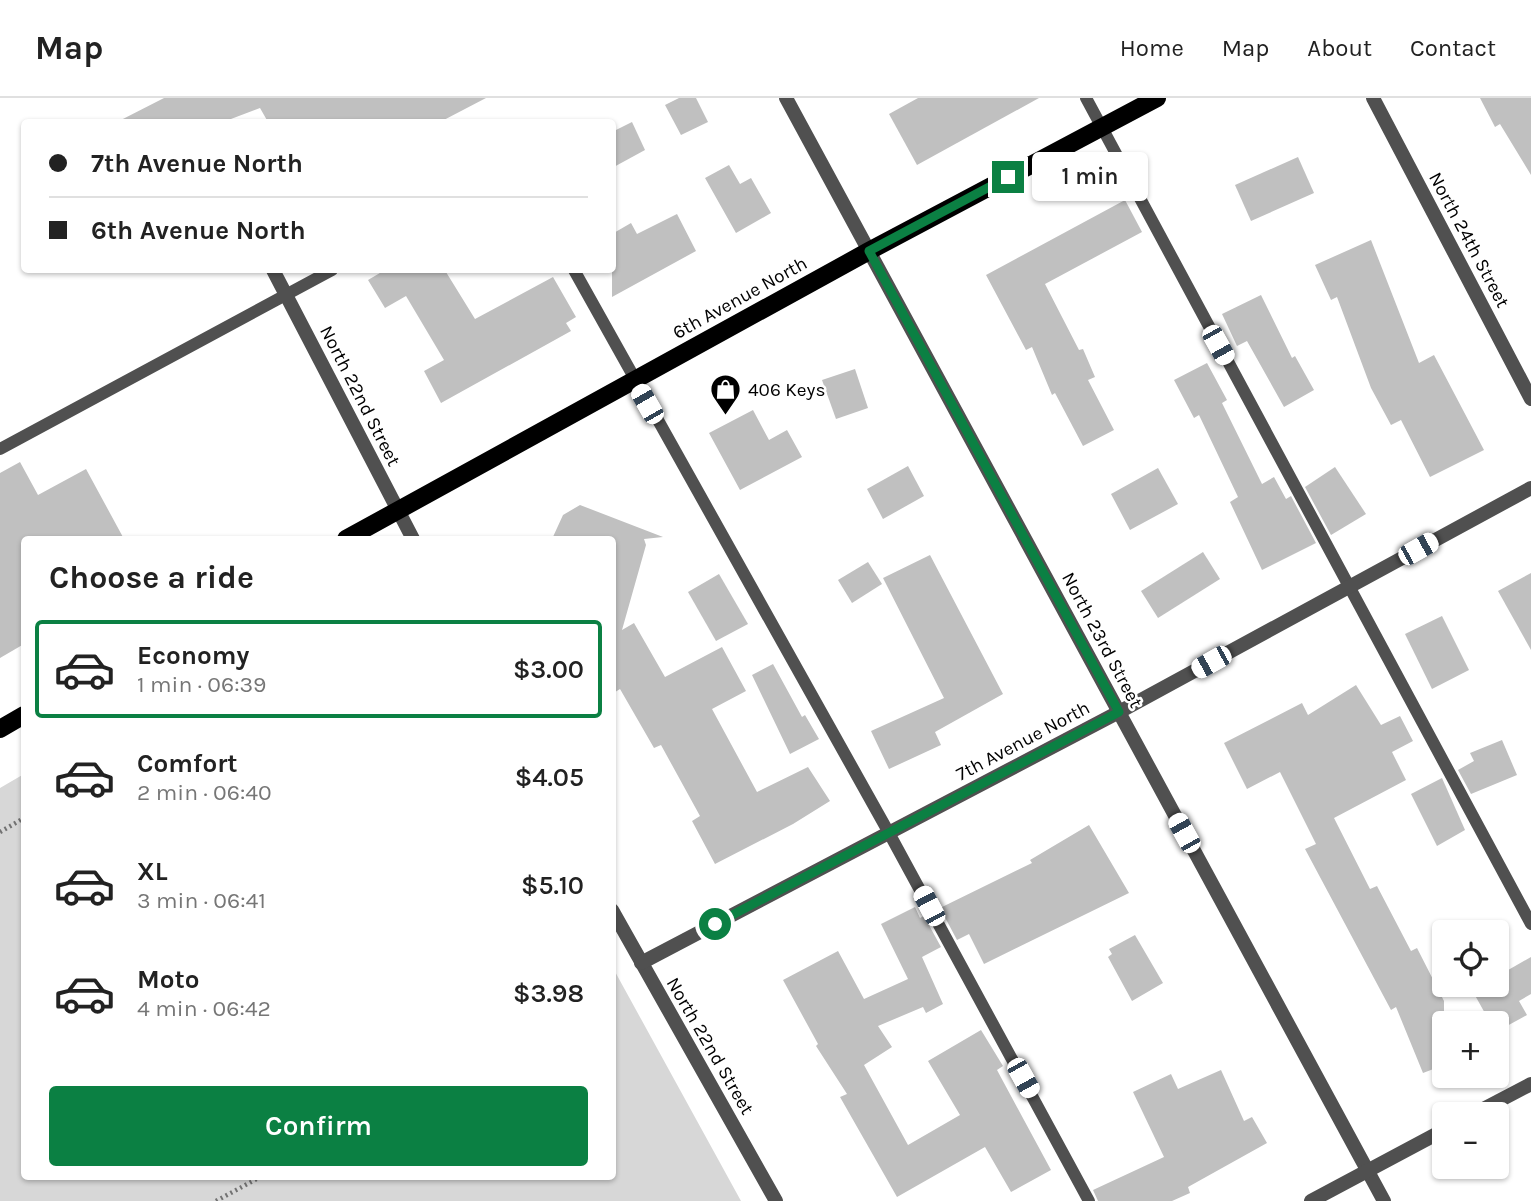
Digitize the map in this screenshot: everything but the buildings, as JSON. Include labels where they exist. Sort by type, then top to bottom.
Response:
[{"type":"main road","name":"6th Avenue North","points":[[352,536],[869,251],[1157,98]]},
{"type":"main road","points":[[0,729],[21,717]]},
{"type":"street","name":"North 24th Street","points":[[1373,98],[1531,399]]},
{"type":"street","name":"North 23rd Street","points":[[792,100],[869,251],[1384,1201]]},
{"type":"street","name":"North 22nd Street","points":[[275,273],[411,536]]},
{"type":"street","name":"7th Avenue North","points":[[641,963],[1119,712],[1531,488]]},
{"type":"street","name":"North 22nd Street","points":[[616,917],[776,1201]]},
{"type":"street","points":[[1497,1102],[1531,1084]]},
{"type":"street","points":[[1311,1201],[1432,1136]]},
{"type":"lane","points":[[1086,98],[1531,924]]},
{"type":"lane","points":[[0,449],[326,273]]},
{"type":"lane","points":[[575,273],[889,833],[1089,1201]]},
{"type":"path","points":[[0,832],[21,820]]},
{"type":"path","points":[[216,1201],[255,1180]]},
{"type":"shaded area","points":[[21,776],[21,1180],[616,1180],[616,973],[741,1201],[0,1201],[0,788]]},
{"type":"place","name":"406 Keys","points":[[725,417]]},
{"type":"route","points":[[715,924],[1119,712],[869,251],[1008,177]]}]
